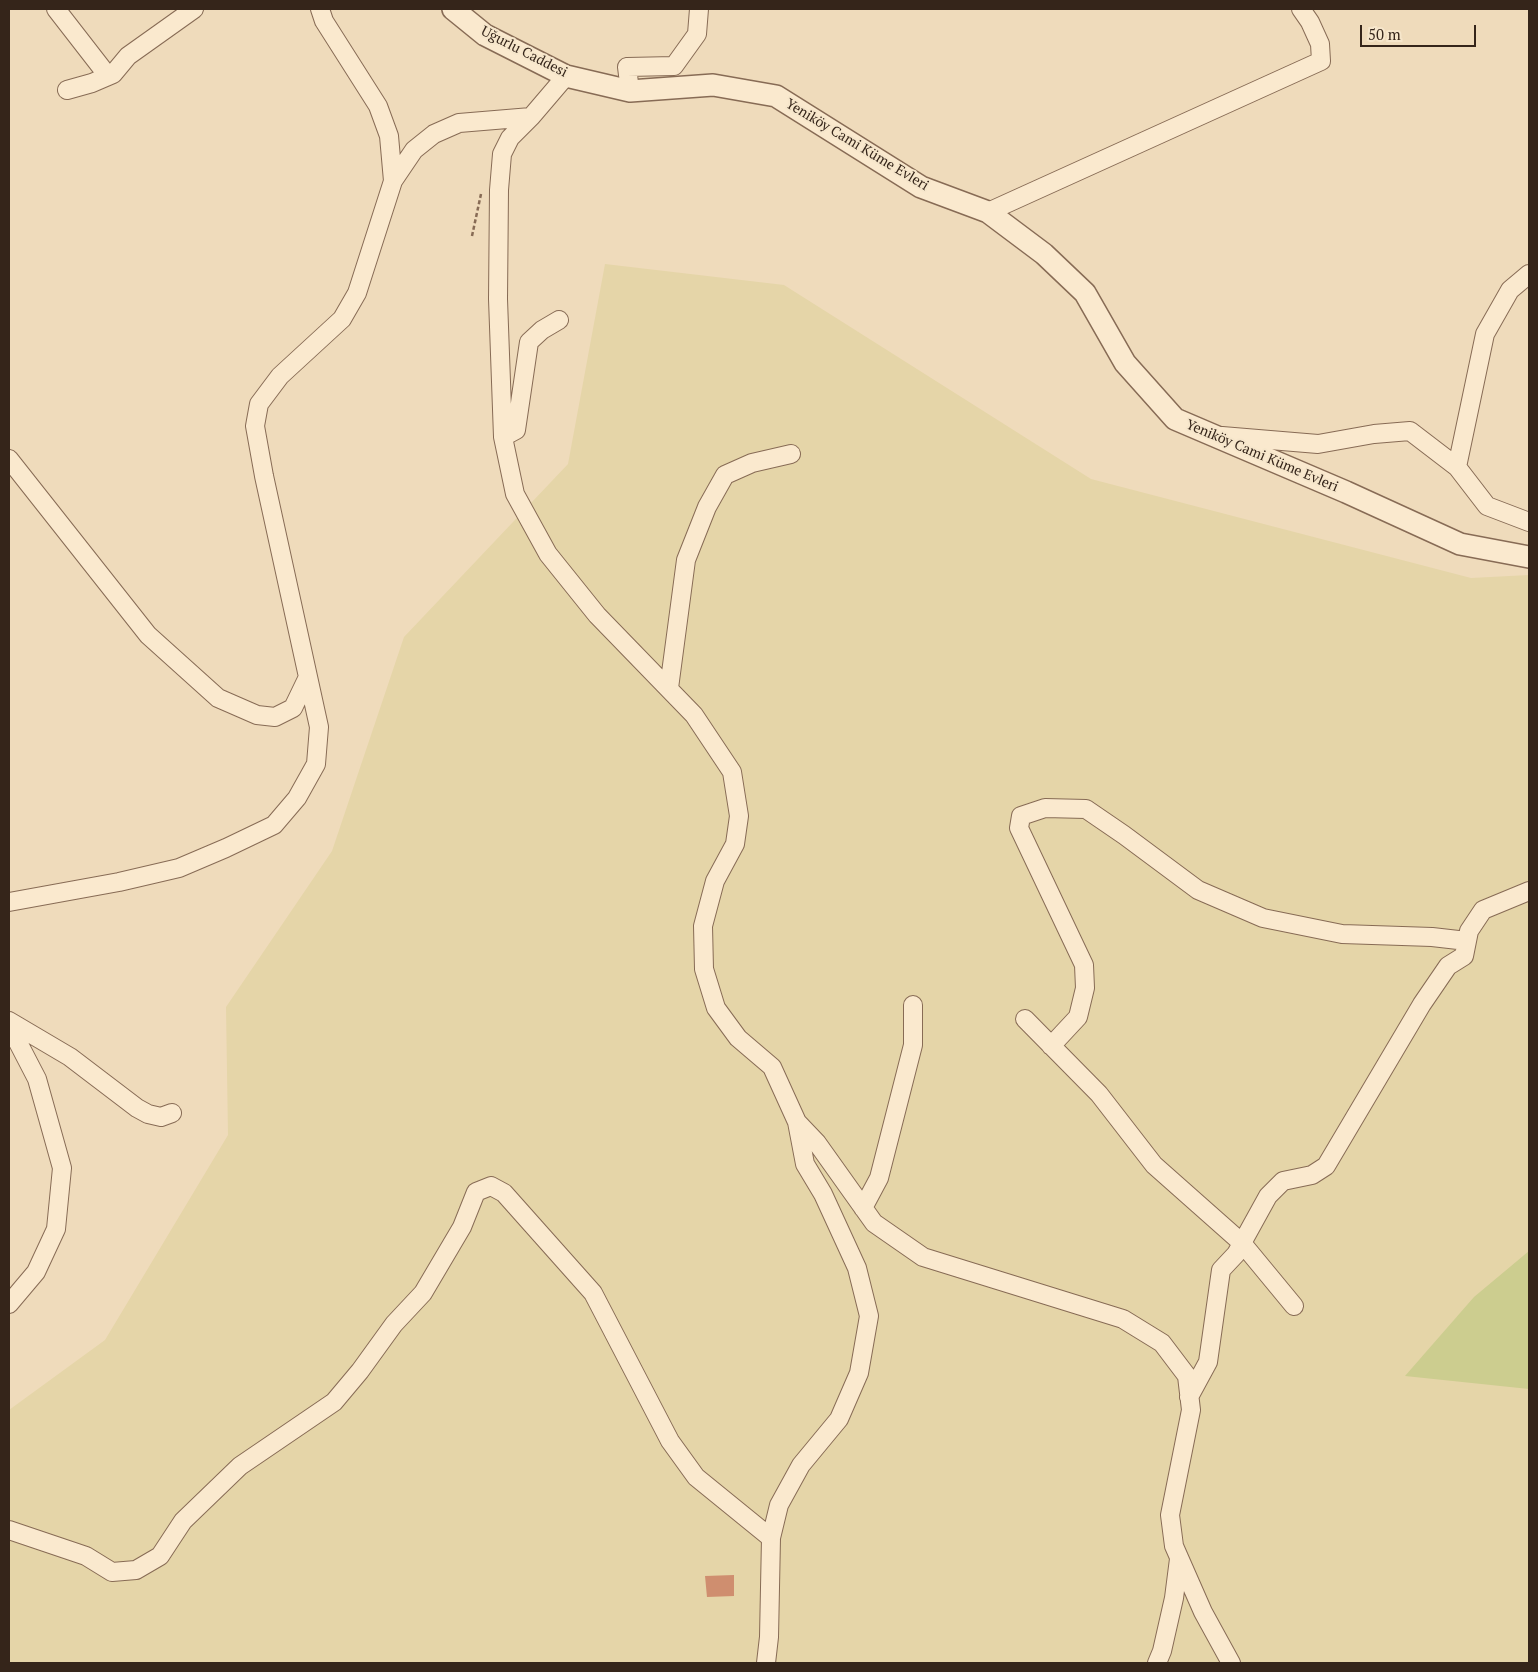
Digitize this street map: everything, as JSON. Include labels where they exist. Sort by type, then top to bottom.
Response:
[{"type":"street","points":[[56,9],[108,76]]},
{"type":"street","points":[[67,90],[113,74],[128,56],[194,9]]},
{"type":"street","points":[[320,9],[324,21],[378,106],[389,136],[393,181]]},
{"type":"street","name":"Uğurlu Caddesi","points":[[453,9],[484,35],[566,76],[630,91]]},
{"type":"street","points":[[630,91],[627,66],[674,66],[697,34],[699,9]]},
{"type":"street","points":[[988,212],[1321,61],[1320,44],[1310,22],[1301,9]]},
{"type":"street","points":[[566,76],[531,118],[510,138],[502,154],[498,190],[498,299],[503,438],[515,494],[548,554],[597,615],[694,715],[732,772],[739,816],[735,844],[715,881],[703,926],[704,969],[716,1008],[738,1038],[772,1067],[797,1122],[805,1164],[823,1194],[857,1268],[869,1316],[859,1373],[839,1419],[801,1465],[779,1505],[771,1538],[769,1637],[766,1663]]},
{"type":"street","name":"Yeniköy Cami Küme Evleri","points":[[630,91],[713,85],[776,96],[921,187],[988,212],[1044,254],[1085,293],[1125,363],[1175,419],[1460,544],[1529,557]]},
{"type":"street","points":[[9,902],[119,882],[179,868],[274,825],[297,798],[316,764],[319,727],[262,468],[255,426],[259,404],[280,376],[342,319],[357,293],[393,181],[414,150],[434,134],[459,123],[531,118]]},
{"type":"street","points":[[1457,467],[1484,334],[1510,290],[1529,274]]},
{"type":"street","points":[[503,438],[516,430],[529,342],[542,330],[559,320]]},
{"type":"street","points":[[1214,435],[1318,444],[1374,434],[1410,431],[1457,467],[1487,506],[1529,522]]},
{"type":"street","points":[[668,688],[686,560],[707,507],[725,475],[752,463],[791,454]]},
{"type":"street","points":[[9,460],[148,636],[218,698],[256,715],[274,717],[293,708],[308,679]]},
{"type":"street","points":[[1051,1046],[1078,1017],[1085,988],[1084,966],[1019,828],[1021,816],[1045,808],[1086,809],[1198,890],[1263,918],[1342,934],[1432,937],[1466,941]]},
{"type":"street","points":[[1189,1397],[1208,1362],[1221,1270],[1236,1254],[1268,1196],[1283,1182],[1312,1175],[1326,1166],[1422,1004],[1448,966],[1464,956],[1469,931],[1483,910],[1529,891]]},
{"type":"street","points":[[863,1208],[879,1178],[913,1045],[913,1005]]},
{"type":"street","points":[[1025,1019],[1100,1094],[1154,1165],[1242,1243],[1294,1306]]},
{"type":"street","points":[[9,1023],[70,1057],[137,1108],[148,1114],[160,1117],[172,1113]]},
{"type":"street","points":[[9,1023],[37,1079],[62,1168],[56,1229],[36,1272],[9,1304]]},
{"type":"street","points":[[797,1122],[817,1143],[874,1223],[923,1257],[1123,1319],[1162,1343],[1187,1376],[1191,1410],[1170,1515],[1174,1546],[1203,1612],[1231,1663]]},
{"type":"street","points":[[9,1530],[86,1556],[112,1572],[136,1570],[160,1556],[183,1521],[240,1466],[334,1402],[360,1371],[394,1324],[423,1293],[462,1227],[476,1192],[491,1186],[504,1193],[593,1293],[670,1441],[696,1476],[771,1538]]},
{"type":"street","points":[[1157,1663],[1162,1651],[1174,1598],[1179,1557]]},
{"type":"shaded area","points":[[605,264],[784,285],[1091,479],[1471,578],[1529,575],[1529,1663],[9,1663],[9,1410],[105,1340],[228,1135],[226,1007],[332,851],[404,637],[568,464]]},
{"type":"green space","points":[[1529,1251],[1529,1389],[1405,1376],[1474,1297]]},
{"type":"building","points":[[734,1575],[734,1596],[707,1597],[705,1576]]}]
